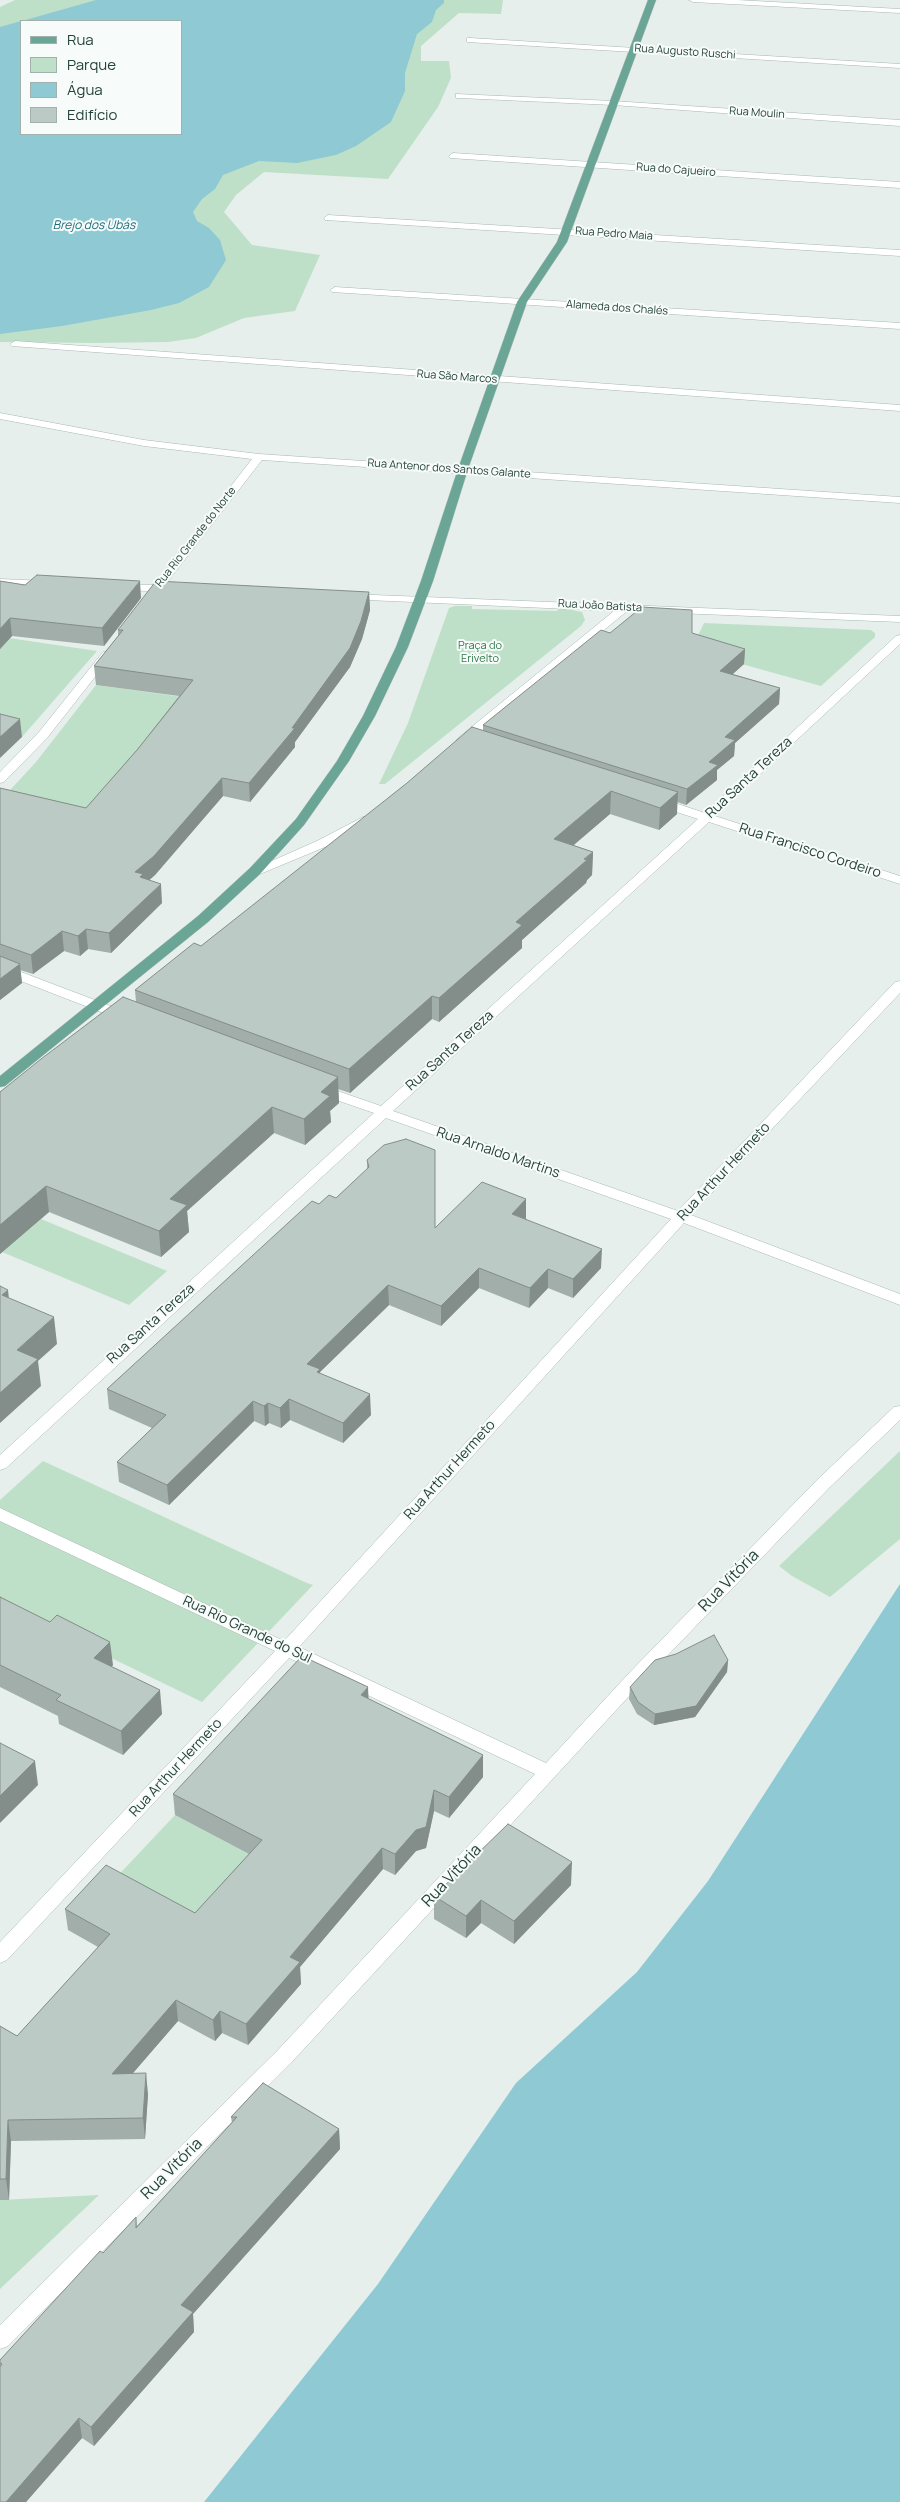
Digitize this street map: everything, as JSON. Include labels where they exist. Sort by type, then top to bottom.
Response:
[{"type":"main road","points":[[0,1083],[203,919],[255,871],[300,822],[343,761],[369,716],[402,647],[522,302],[562,242],[652,0]]},
{"type":"street","points":[[693,0],[900,11]]},
{"type":"street","name":"Rua Augusto Ruschi","points":[[470,40],[900,66]]},
{"type":"street","points":[[459,96],[613,103]]},
{"type":"street","name":"Rua Moulin","points":[[613,103],[900,123]]},
{"type":"street","name":"Rua do Cajueiro","points":[[453,156],[900,184]]},
{"type":"street","name":"Rua Pedro Maia","points":[[328,218],[566,231],[900,253]]},
{"type":"street","name":"Alameda dos Chalés","points":[[334,290],[900,326]]},
{"type":"street","name":"Rua São Marcos","points":[[15,344],[900,408]]},
{"type":"street","name":"Rua Antenor dos Santos Galante","points":[[0,416],[144,443],[259,457],[463,469],[900,500]]},
{"type":"street","name":"Rua Rio Grande do Norte","points":[[146,603],[259,457]]},
{"type":"street","points":[[0,582],[59,584]]},
{"type":"street","points":[[108,586],[187,589]]},
{"type":"street","name":"Rua João Batista","points":[[337,596],[900,619]]},
{"type":"street","points":[[482,746],[459,743],[624,608]]},
{"type":"street","name":"Rua Santa Tereza","points":[[0,1464],[900,638]]},
{"type":"street","points":[[0,779],[43,735],[112,648]]},
{"type":"street","name":"Rua Francisco Cordeiro","points":[[650,800],[900,880]]},
{"type":"street","points":[[255,871],[321,844],[374,815]]},
{"type":"street","points":[[0,968],[135,1021]]},
{"type":"street","name":"Rua Arthur Hermeto","points":[[0,1955],[287,1649],[681,1217],[900,985]]},
{"type":"street","name":"Rua Arnaldo Martins","points":[[309,1085],[681,1217],[900,1300]]},
{"type":"street","name":"Rua Vitória","points":[[0,2338],[284,2058],[637,1676],[802,1505],[900,1411]]},
{"type":"street","name":"Rua Rio Grande do Sul","points":[[0,1514],[548,1772]]},
{"type":"green space","name":"Brejo dos Ubás","points":[[15,0],[503,0],[501,14],[459,13],[421,46],[421,61],[449,61],[451,78],[438,107],[388,179],[264,172],[236,195],[224,212],[252,245],[320,255],[295,311],[244,318],[196,338],[168,342],[0,342],[0,7]]},
{"type":"green space","name":"Praça do Erivelto","points":[[472,606],[472,609],[557,611],[558,609],[568,609],[582,612],[585,620],[581,626],[385,784],[379,784],[408,723],[449,608]]},
{"type":"green space","points":[[704,623],[871,630],[875,633],[875,637],[821,686],[691,650]]},
{"type":"green space","points":[[9,638],[97,651],[22,737],[0,732],[0,648]]},
{"type":"green space","points":[[96,685],[190,698],[96,829],[0,801],[36,762]]},
{"type":"green space","points":[[41,1219],[167,1271],[129,1305],[2,1252]]},
{"type":"green space","points":[[900,1451],[900,1539],[830,1597],[792,1576],[779,1566]]},
{"type":"green space","points":[[43,1461],[313,1585],[202,1702],[0,1604],[0,1500]]},
{"type":"green space","points":[[175,1815],[249,1854],[201,1931],[111,1883]]},
{"type":"green space","points":[[99,2195],[0,2289],[0,2200]]},
{"type":"water","name":"Brejo dos Ubás","points":[[96,0],[444,0],[444,3],[436,10],[432,22],[417,34],[405,73],[405,91],[391,122],[356,146],[336,155],[297,163],[259,161],[223,175],[215,189],[202,199],[193,212],[197,221],[209,228],[220,240],[226,260],[209,287],[179,303],[151,310],[62,326],[0,334],[0,27],[20,21],[20,135],[182,135],[182,20],[26,20]]},
{"type":"water","points":[[900,1584],[900,2502],[204,2502],[378,2284],[516,2083],[637,1972],[708,1881]]},
{"type":"building","points":[[37,575],[140,581],[102,628],[10,618],[0,629],[0,581],[25,585]]},
{"type":"building","points":[[156,581],[369,592],[361,621],[350,648],[292,728],[295,728],[249,783],[222,778],[154,856],[135,872],[143,874],[140,877],[161,884],[109,933],[86,929],[78,936],[62,931],[31,955],[0,944],[0,788],[86,808],[137,750],[193,680],[94,666],[123,630],[118,630]]},
{"type":"building","points":[[642,607],[692,610],[692,633],[745,649],[720,671],[780,688],[725,737],[735,740],[709,762],[718,765],[687,789],[483,725],[601,630],[610,633]]},
{"type":"building","points":[[0,714],[20,719],[0,737]]},
{"type":"building","points":[[472,727],[678,792],[660,808],[611,791],[554,839],[593,852],[584,859],[587,860],[516,922],[522,925],[439,998],[432,996],[349,1069],[135,990],[194,943],[201,946],[407,783]]},
{"type":"building","points":[[0,956],[20,964],[0,979]]},
{"type":"building","points":[[123,997],[338,1077],[321,1092],[330,1096],[304,1119],[272,1107],[170,1199],[187,1205],[159,1231],[46,1186],[0,1225],[0,1092]]},
{"type":"building","points":[[406,1139],[435,1150],[435,1228],[482,1182],[526,1199],[512,1214],[602,1249],[573,1279],[548,1269],[530,1288],[479,1268],[441,1306],[388,1285],[307,1364],[320,1369],[317,1372],[370,1394],[343,1423],[289,1399],[280,1408],[268,1403],[264,1406],[253,1401],[167,1485],[117,1462],[166,1415],[107,1389],[312,1201],[319,1204],[329,1195],[336,1198],[369,1167],[367,1160],[384,1145]]},
{"type":"building","points":[[0,1286],[8,1290],[2,1295],[54,1317],[17,1350],[38,1359],[0,1393]]},
{"type":"building","points":[[0,1597],[50,1622],[57,1615],[110,1642],[94,1658],[160,1690],[121,1731],[56,1700],[61,1695],[0,1665]]},
{"type":"building","points":[[714,1635],[728,1660],[696,1706],[655,1714],[638,1702],[630,1687],[655,1660],[676,1654]]},
{"type":"building","points":[[302,1656],[368,1687],[361,1695],[483,1755],[449,1797],[434,1790],[426,1827],[416,1830],[395,1854],[382,1848],[290,1957],[300,1962],[246,2024],[220,2011],[213,2020],[176,2000],[112,2074],[146,2073],[143,2118],[8,2120],[6,2179],[0,2179],[0,2026],[17,2036],[110,1934],[65,1909],[106,1865],[195,1913],[262,1840],[173,1794]]},
{"type":"building","points":[[0,1743],[35,1761],[0,1796]]},
{"type":"building","points":[[508,1824],[572,1862],[514,1921],[481,1900],[466,1916],[434,1896]]},
{"type":"building","points":[[263,2083],[339,2129],[181,2305],[193,2312],[91,2427],[79,2418],[6,2502],[0,2502],[0,2367],[2,2364],[0,2360],[100,2251],[103,2253],[136,2217],[136,2228],[237,2117],[231,2117]]}]
